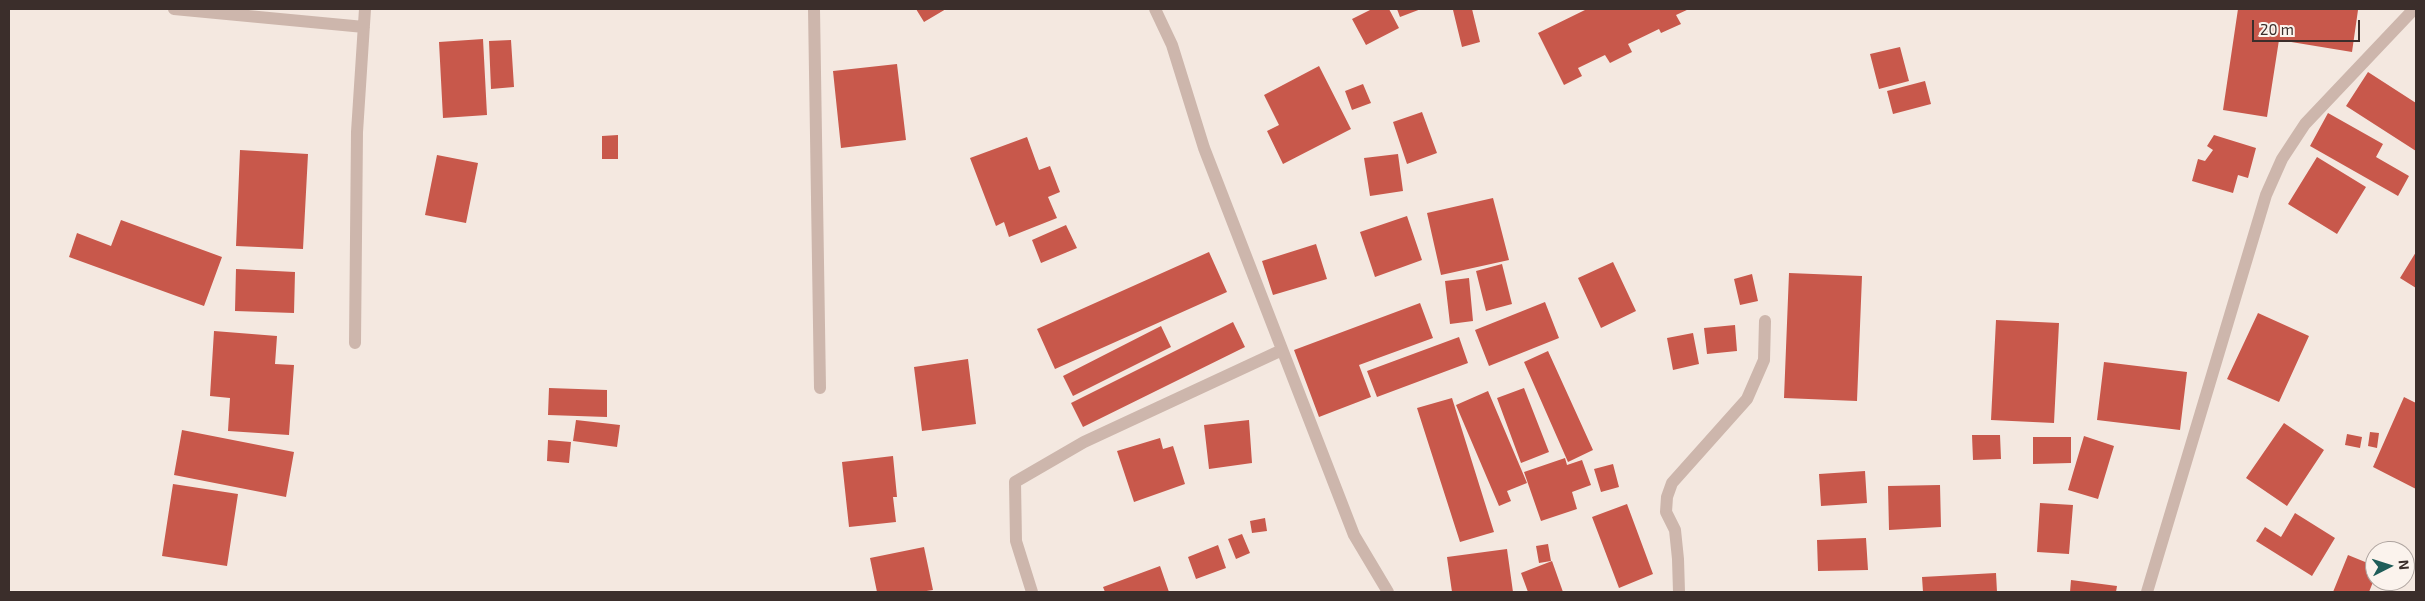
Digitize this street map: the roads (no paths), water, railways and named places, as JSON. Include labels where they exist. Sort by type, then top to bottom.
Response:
[{"type":"street","points":[[174,9],[364,27]]},
{"type":"street","points":[[354,343],[357,132],[365,9]]},
{"type":"street","points":[[814,9],[820,388]]},
{"type":"street","points":[[1155,9],[1172,45],[1204,148],[1354,535],[1388,592]]},
{"type":"street","points":[[2148,592],[2266,195],[2282,159],[2305,124],[2414,9]]},
{"type":"street","points":[[1679,592],[1675,530],[1666,512],[1667,496],[1672,483],[1747,399],[1764,360],[1766,321]]},
{"type":"street","points":[[1032,592],[1016,541],[1015,482],[1084,442],[1282,350]]}]
